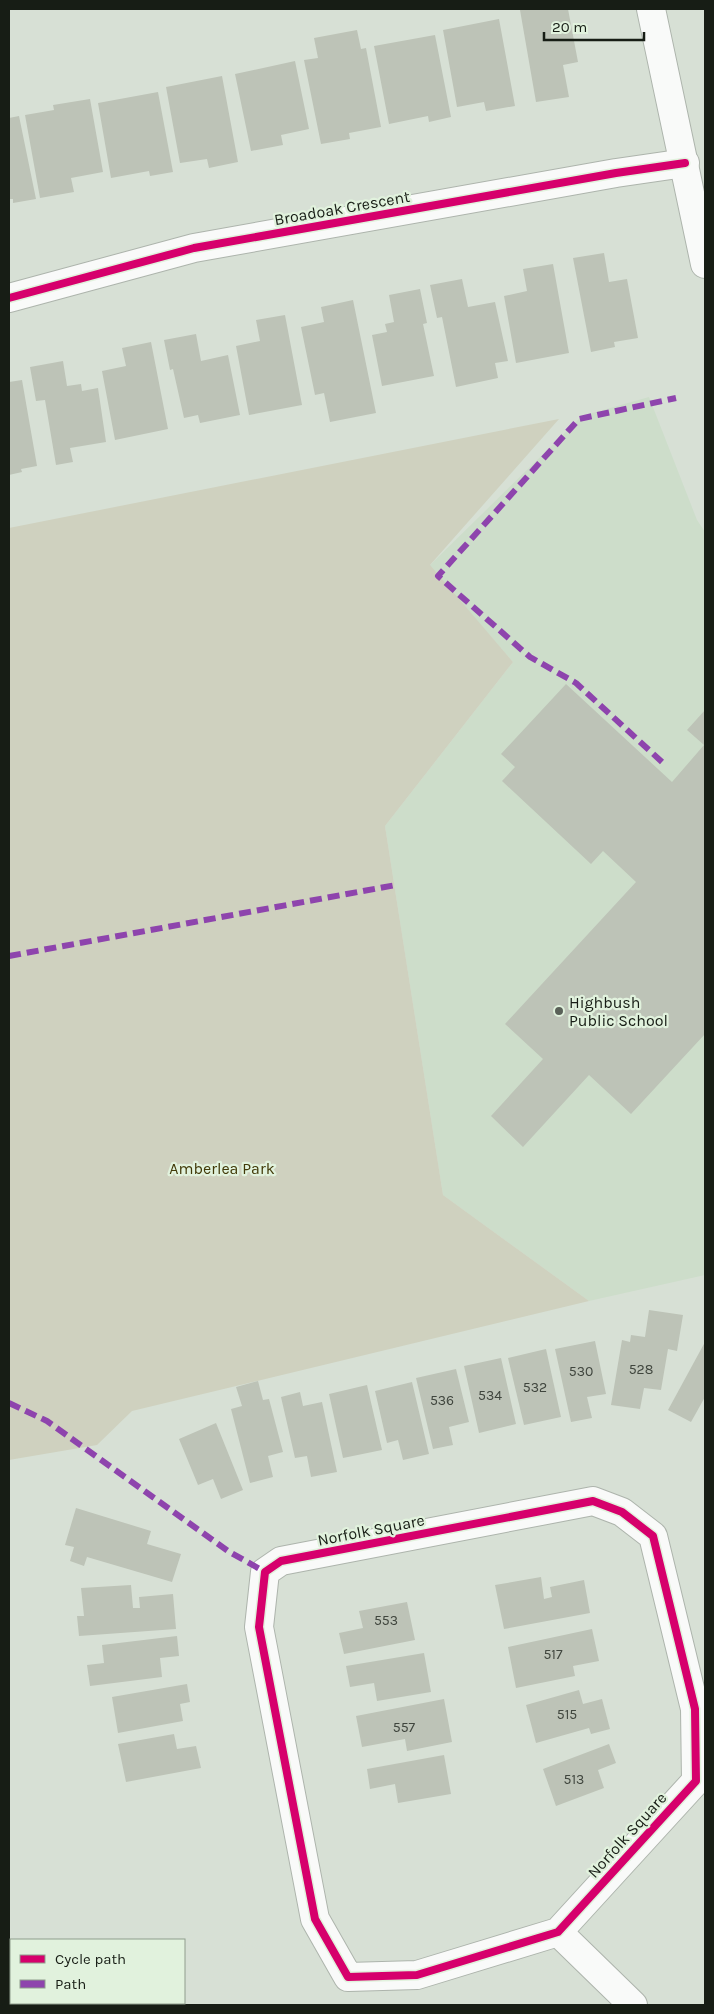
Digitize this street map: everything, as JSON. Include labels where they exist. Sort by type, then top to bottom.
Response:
[{"type":"street","points":[[651,9],[705,264]]},
{"type":"street","name":"Broadoak Crescent","points":[[9,298],[194,248],[616,173],[685,163]]},
{"type":"street","name":"Norfolk Square","points":[[593,1501],[622,1512],[653,1536],[695,1709],[696,1781],[558,1932],[417,1975],[348,1977],[315,1919],[259,1627],[265,1572],[281,1561],[593,1501]]},
{"type":"street","points":[[558,1932],[633,2005]]},
{"type":"shaded area","name":"Highbush Public School","points":[[649,397],[697,520],[705,532],[705,1275],[589,1301],[443,1195],[385,826],[513,662],[429,566],[582,416]]},
{"type":"green space","name":"Amberlea Park","points":[[559,419],[430,565],[513,662],[385,826],[443,1195],[589,1301],[132,1411],[97,1445],[9,1460],[9,528]]},
{"type":"building","points":[[568,9],[578,62],[563,65],[569,97],[536,102],[520,10]]},
{"type":"building","points":[[499,19],[515,106],[486,111],[484,102],[457,107],[443,30]]},
{"type":"building","points":[[357,30],[361,49],[366,48],[381,127],[349,133],[350,139],[321,144],[304,60],[318,58],[314,38]]},
{"type":"building","points":[[435,35],[451,117],[429,122],[428,116],[389,124],[374,46]]},
{"type":"building","points":[[295,61],[309,129],[281,135],[283,145],[251,151],[235,74]]},
{"type":"building","points":[[222,76],[238,162],[209,168],[207,159],[180,163],[166,87]]},
{"type":"building","points":[[158,92],[173,172],[150,176],[149,171],[111,178],[98,103]]},
{"type":"building","points":[[90,99],[103,172],[71,178],[74,192],[40,198],[25,115],[54,110],[53,105]]},
{"type":"building","points":[[19,116],[36,199],[13,203],[13,199],[9,199],[9,118]]},
{"type":"building","points":[[604,253],[609,282],[627,279],[638,338],[614,342],[615,347],[591,352],[573,258]]},
{"type":"building","points":[[553,264],[569,353],[516,363],[504,296],[527,291],[523,269]]},
{"type":"building","points":[[462,279],[468,307],[495,302],[508,361],[495,363],[498,378],[456,387],[442,317],[437,318],[430,285]]},
{"type":"building","points":[[420,289],[427,323],[423,324],[434,376],[382,386],[372,335],[387,332],[385,324],[394,322],[389,295]]},
{"type":"building","points":[[353,300],[376,413],[330,422],[324,393],[315,395],[301,327],[324,322],[321,307]]},
{"type":"building","points":[[285,315],[302,405],[249,415],[236,346],[260,341],[256,320]]},
{"type":"building","points":[[196,334],[201,361],[228,355],[240,415],[200,423],[198,415],[184,418],[173,369],[170,370],[164,340]]},
{"type":"building","points":[[151,342],[168,429],[115,440],[102,371],[126,366],[122,348]]},
{"type":"building","points":[[63,361],[67,386],[81,384],[82,391],[98,388],[106,442],[70,448],[73,462],[56,465],[45,400],[36,401],[30,367]]},
{"type":"building","points":[[22,380],[37,466],[21,469],[22,472],[9,475],[9,382]]},
{"type":"building","points":[[566,684],[672,782],[704,745],[687,730],[705,710],[705,1034],[631,1114],[589,1075],[523,1147],[491,1116],[543,1059],[505,1024],[636,882],[603,851],[591,864],[502,781],[515,767],[501,754]]},
{"type":"building","points":[[649,1310],[683,1315],[677,1351],[668,1349],[661,1390],[644,1388],[640,1409],[611,1405],[622,1340],[630,1342],[631,1335],[645,1337]]},
{"type":"building","points":[[595,1341],[606,1394],[587,1397],[592,1418],[571,1422],[555,1349]]},
{"type":"building","points":[[705,1342],[705,1397],[691,1422],[668,1410]]},
{"type":"building","points":[[546,1349],[561,1417],[524,1425],[508,1358]]},
{"type":"building","points":[[501,1358],[516,1424],[479,1433],[464,1366]]},
{"type":"building","points":[[456,1369],[469,1422],[449,1427],[453,1445],[433,1449],[416,1378]]},
{"type":"building","points":[[258,1381],[263,1400],[269,1399],[283,1452],[268,1456],[273,1477],[250,1483],[231,1409],[242,1406],[236,1387]]},
{"type":"building","points":[[412,1382],[429,1454],[403,1460],[398,1440],[387,1443],[375,1391]]},
{"type":"building","points":[[367,1385],[382,1450],[343,1458],[329,1394]]},
{"type":"building","points":[[300,1392],[303,1406],[322,1402],[337,1472],[311,1477],[307,1456],[295,1458],[281,1397]]},
{"type":"building","points":[[216,1423],[243,1490],[221,1499],[213,1479],[198,1485],[179,1439]]},
{"type":"building","points":[[76,1508],[151,1531],[147,1544],[181,1554],[172,1582],[87,1557],[84,1566],[70,1561],[74,1547],[65,1545]]},
{"type":"building","points":[[541,1577],[544,1599],[552,1597],[550,1587],[584,1580],[590,1613],[504,1629],[495,1585]]},
{"type":"building","points":[[131,1585],[133,1608],[140,1608],[139,1597],[173,1594],[176,1629],[79,1636],[77,1616],[84,1616],[81,1588]]},
{"type":"building","points":[[407,1602],[415,1640],[344,1654],[339,1633],[363,1628],[359,1611]]},
{"type":"building","points":[[592,1629],[599,1661],[573,1666],[575,1676],[516,1688],[508,1647]]},
{"type":"building","points":[[177,1636],[179,1656],[160,1658],[162,1677],[90,1686],[87,1665],[104,1663],[102,1645]]},
{"type":"building","points":[[424,1653],[431,1692],[377,1701],[374,1683],[350,1687],[346,1666]]},
{"type":"building","points":[[187,1684],[190,1702],[180,1704],[183,1721],[118,1733],[112,1697]]},
{"type":"building","points":[[579,1690],[583,1704],[602,1699],[610,1729],[591,1734],[589,1728],[536,1743],[526,1705]]},
{"type":"building","points":[[444,1699],[452,1742],[407,1751],[405,1739],[362,1747],[356,1716]]},
{"type":"building","points":[[174,1734],[177,1749],[196,1746],[201,1768],[126,1782],[118,1744]]},
{"type":"building","points":[[609,1744],[616,1763],[598,1770],[604,1788],[556,1806],[543,1769]]},
{"type":"building","points":[[444,1755],[451,1794],[398,1803],[395,1784],[370,1789],[367,1769]]},
{"type":"marked path","points":[[662,762],[576,683],[530,657],[438,576],[579,419],[676,398]]},
{"type":"marked path","points":[[9,956],[396,885]]},
{"type":"marked path","points":[[9,1403],[47,1421],[228,1551],[265,1572]]},
{"type":"cycle path","points":[[9,298],[194,248],[616,173],[685,163]]},
{"type":"cycle path","points":[[593,1501],[622,1512],[653,1536],[695,1709],[696,1781],[558,1932],[417,1975],[348,1977],[315,1919],[259,1627],[265,1572],[281,1561],[593,1501]]},
{"type":"place","name":"Highbush Public School","points":[[559,1011]]}]
